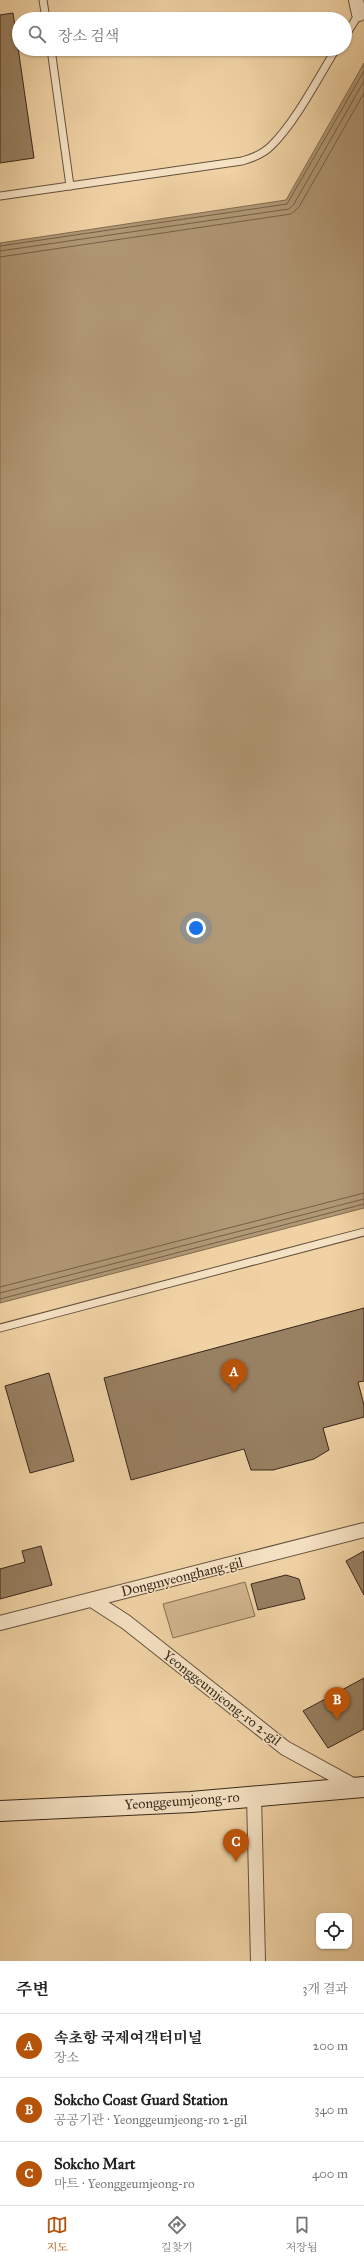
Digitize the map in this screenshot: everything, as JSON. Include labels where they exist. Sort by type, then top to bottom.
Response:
[{"type":"street","points":[[356,0],[361,9]]},
{"type":"street","name":"Dongmyeonghang-gil","points":[[0,1623],[364,1530]]},
{"type":"street","name":"Yeonggeumjeong-ro 2-gil","points":[[92,1600],[126,1622],[285,1748],[361,1787]]},
{"type":"street","name":"Yeonggeumjeong-ro","points":[[0,1811],[183,1802],[361,1787]]},
{"type":"street","points":[[254,1796],[258,1961]]},
{"type":"lane","points":[[43,0],[45,12]]},
{"type":"lane","points":[[352,24],[361,9]]},
{"type":"lane","points":[[52,56],[70,186]]},
{"type":"lane","points":[[0,196],[242,161],[256,156],[271,146],[286,128],[332,56]]},
{"type":"lane","points":[[0,1328],[364,1232]]},
{"type":"shaded area","points":[[245,1582],[255,1616],[173,1638],[163,1604]]},
{"type":"water","points":[[364,63],[364,1208],[0,1303],[0,243],[286,200]]},
{"type":"building","points":[[12,13],[12,56],[19,56],[34,158],[0,163],[0,15]]},
{"type":"building","points":[[364,1308],[364,1381],[358,1382],[364,1405],[364,1417],[323,1428],[329,1450],[314,1459],[273,1470],[251,1470],[244,1449],[131,1480],[104,1378]]},
{"type":"building","points":[[49,1373],[74,1461],[30,1473],[5,1386]]},
{"type":"building","points":[[41,1546],[52,1585],[0,1599],[0,1569],[25,1562],[22,1551]]},
{"type":"building","points":[[364,1551],[364,1595],[346,1561]]},
{"type":"building","points":[[286,1575],[299,1579],[305,1599],[258,1610],[251,1584]]},
{"type":"building","points":[[364,1678],[364,1729],[328,1748],[303,1711]]},
{"type":"place","name":"속초항 국제여객터미널","points":[[234,1392]]},
{"type":"place","name":"Sokcho Coast Guard Station","points":[[337,1720]]},
{"type":"place","name":"Sokcho Mart","points":[[236,1862]]}]
